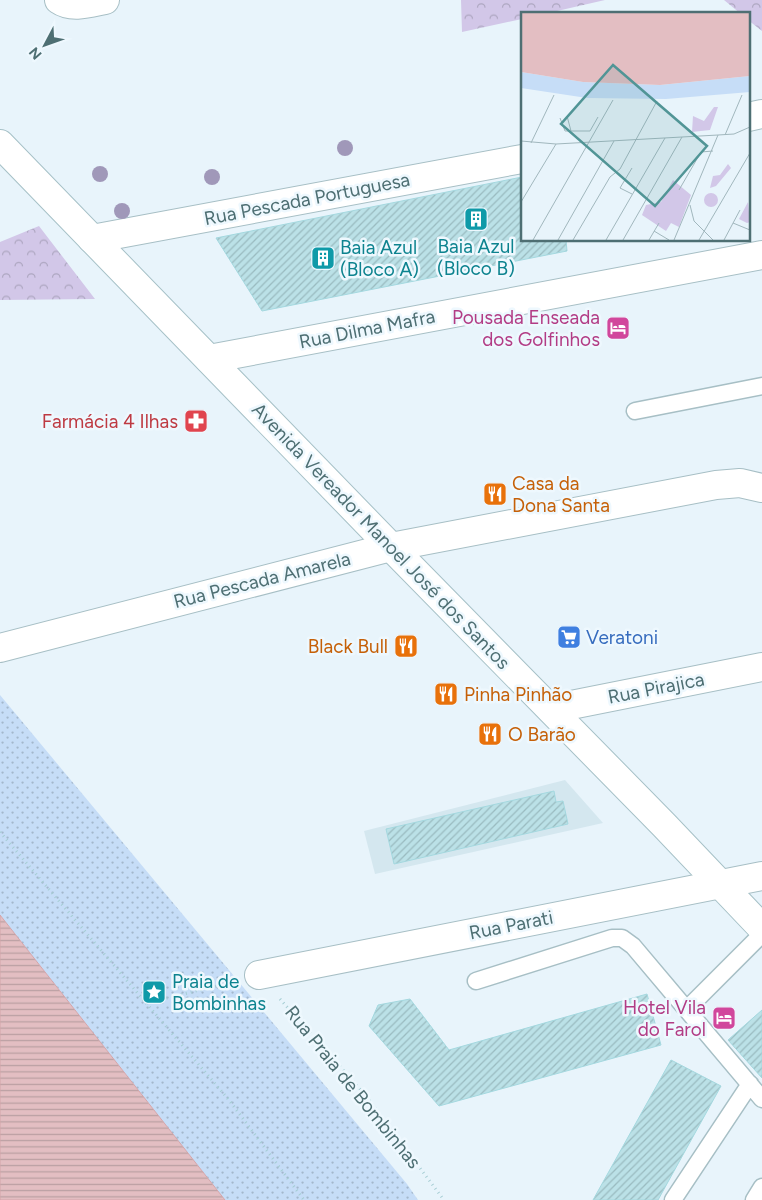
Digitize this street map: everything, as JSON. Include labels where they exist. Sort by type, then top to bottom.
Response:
[{"type":"street","points":[[58,0],[64,3],[82,4],[105,0]]},
{"type":"street","name":"Avenida Vereador Manoel José dos Santos","points":[[0,144],[762,928]]},
{"type":"street","name":"Rua Pescada Portuguesa","points":[[92,239],[521,159]]},
{"type":"street","name":"Rua Dilma Mafra","points":[[208,359],[762,255]]},
{"type":"street","name":"Rua Pescada Amarela","points":[[0,648],[391,547],[716,485],[740,483],[762,488]]},
{"type":"street","name":"Rua Pirajica","points":[[551,709],[762,667]]},
{"type":"street","name":"Rua Parati","points":[[259,975],[762,876]]},
{"type":"lane","points":[[635,411],[762,386]]},
{"type":"lane","points":[[687,1009],[762,934]]},
{"type":"lane","points":[[476,981],[612,938],[622,938],[633,946],[762,1099]]},
{"type":"lane","points":[[673,1200],[750,1084]]},
{"type":"lane","points":[[754,1200],[762,1187]]},
{"type":"path","points":[[0,832],[229,1100],[304,1200]]},
{"type":"path","points":[[146,1003],[259,975]]},
{"type":"path","name":"Rua Praia de Bombinhas","points":[[259,975],[366,1096],[444,1200]]},
{"type":"shaded area","points":[[565,780],[603,823],[375,874],[364,831]]},
{"type":"shaded area","points":[[0,915],[225,1200],[0,1200]]},
{"type":"green space","points":[[461,0],[605,0],[553,12],[521,12],[521,19],[462,32]]},
{"type":"green space","points":[[724,0],[762,0],[762,31],[750,22],[750,12],[739,12]]},
{"type":"green space","points":[[39,226],[95,299],[0,300],[0,242]]},
{"type":"sand","name":"Praia de Bombinhas","points":[[0,695],[407,1184],[418,1200],[225,1200],[0,915]]},
{"type":"building","name":"Baia Azul (Bloco A)","points":[[521,177],[521,241],[566,241],[567,251],[262,311],[216,238]]},
{"type":"building","points":[[554,791],[556,802],[563,801],[568,824],[394,864],[386,829]]},
{"type":"building","points":[[647,994],[661,1045],[439,1106],[369,1026],[378,1005],[410,999],[449,1050]]},
{"type":"building","points":[[762,1010],[762,1078],[728,1040]]},
{"type":"building","points":[[671,1060],[721,1086],[658,1200],[593,1200]]},
{"type":"place","name":"Baia Azul (Bloco B)","points":[[476,219]]},
{"type":"place","name":"Baia Azul (Bloco A)","points":[[323,258]]},
{"type":"place","name":"Pousada Enseada dos Golfinhos","points":[[618,328]]},
{"type":"place","name":"Farmácia 4 Ilhas","points":[[196,421]]},
{"type":"place","name":"Casa da Dona Santa","points":[[495,494]]},
{"type":"place","name":"Veratoni","points":[[569,637]]},
{"type":"place","name":"Black Bull","points":[[406,646]]},
{"type":"place","name":"Pinha Pinhão","points":[[446,694]]},
{"type":"place","name":"O Barão","points":[[490,734]]},
{"type":"place","name":"Praia de Bombinhas","points":[[154,992]]},
{"type":"place","name":"Hotel Vila do Farol","points":[[724,1018]]}]
